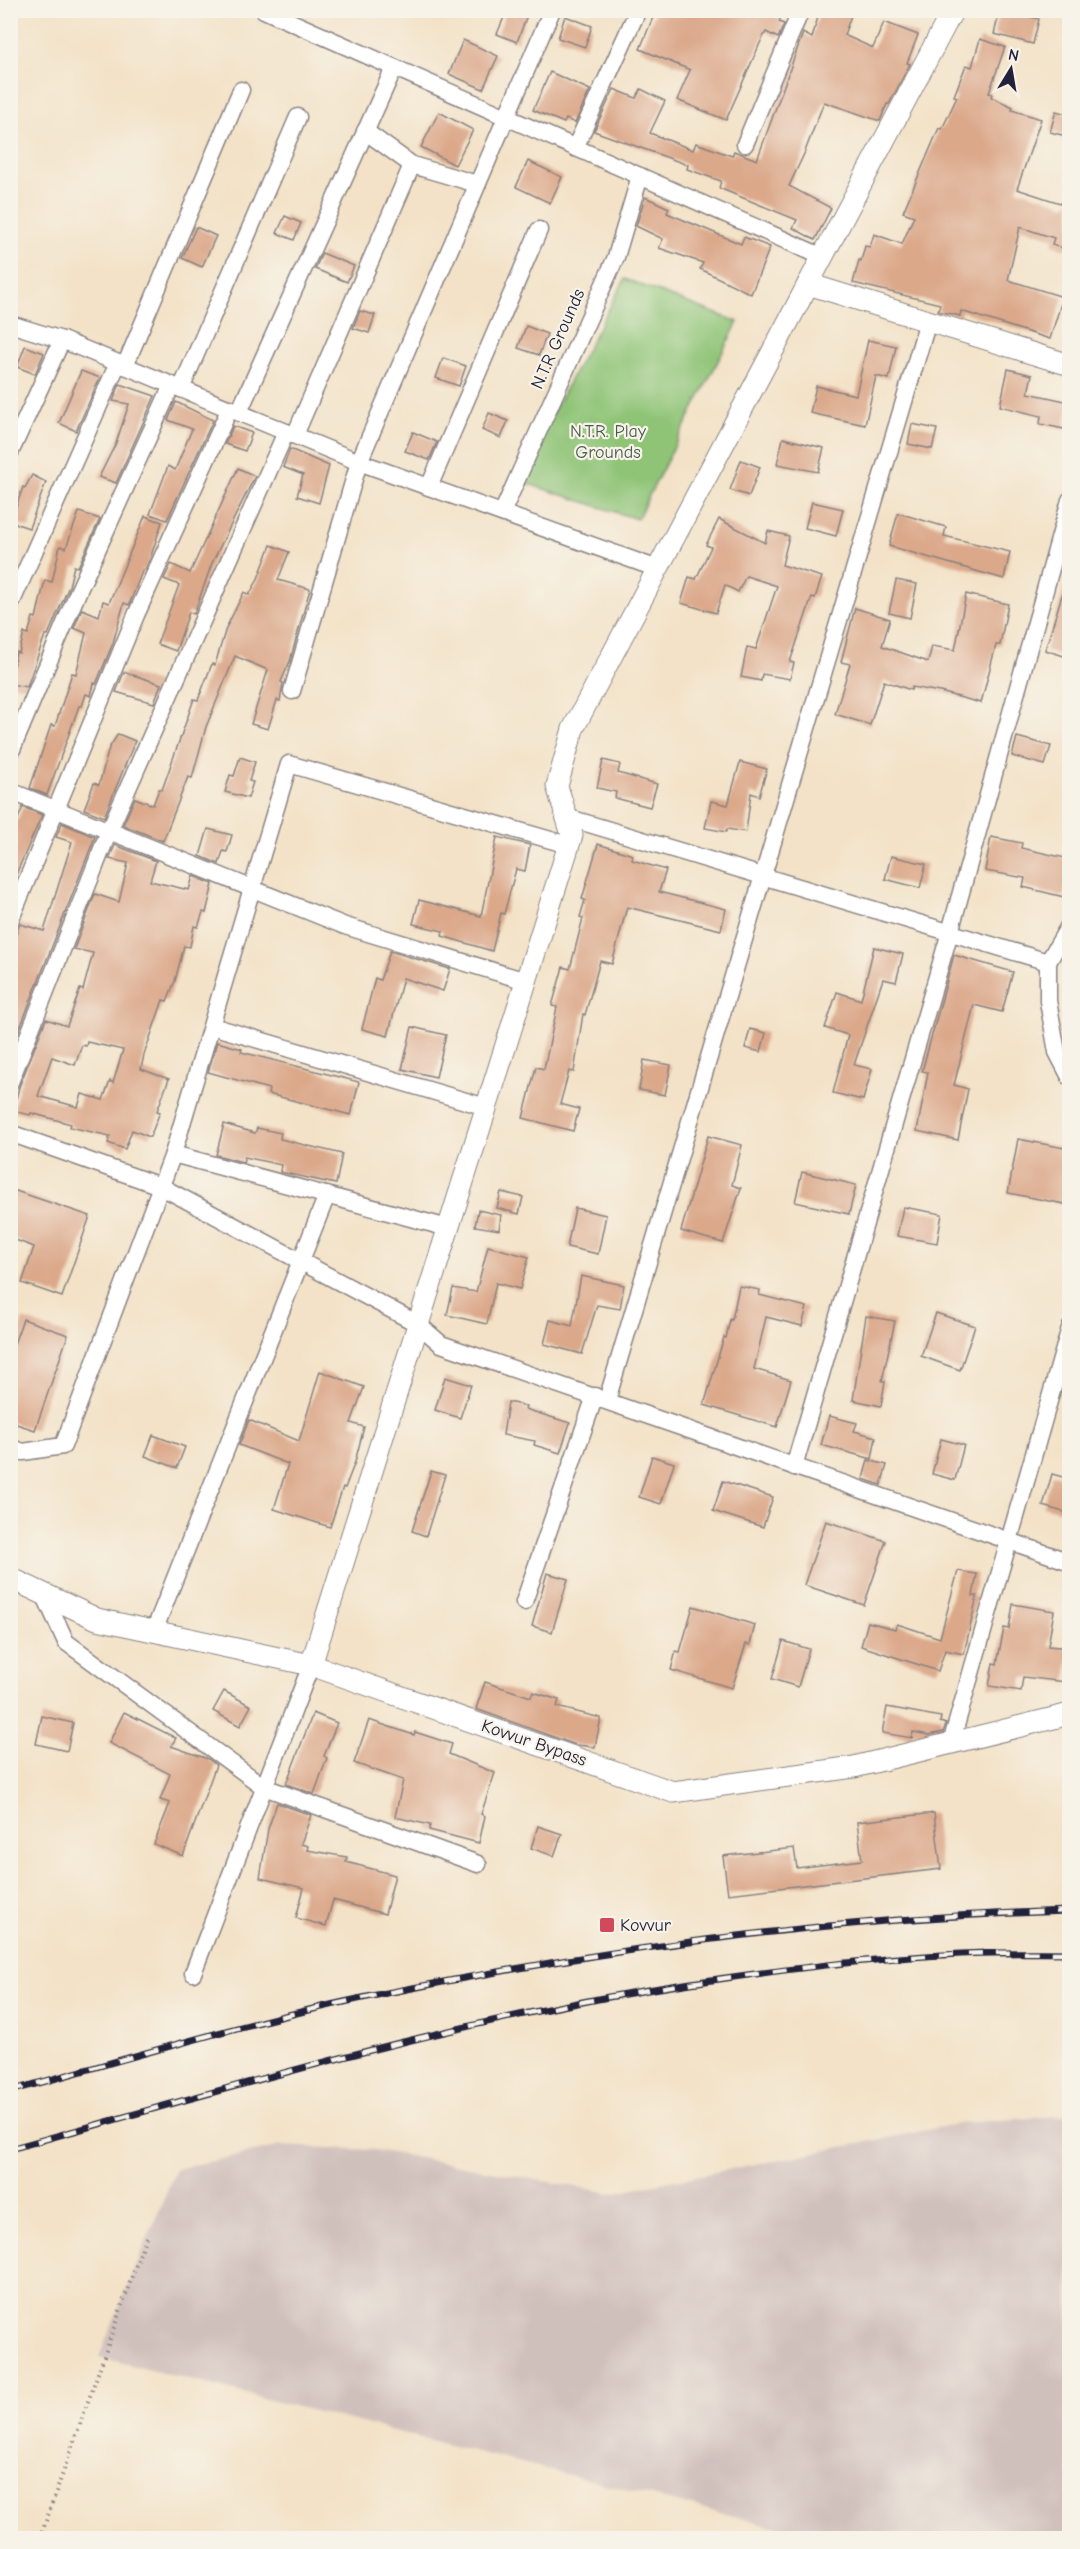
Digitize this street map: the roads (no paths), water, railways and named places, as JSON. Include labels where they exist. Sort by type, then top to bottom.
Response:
[{"type":"street","points":[[292,691],[359,462],[552,10]]},
{"type":"street","points":[[575,148],[638,10]]},
{"type":"street","points":[[745,144],[801,10]]},
{"type":"street","points":[[269,12],[823,257]]},
{"type":"street","points":[[193,1973],[311,1665],[572,835],[557,786],[573,729],[823,257],[946,13]]},
{"type":"street","points":[[10,921],[136,615],[394,68]]},
{"type":"street","points":[[10,606],[122,364],[241,90]]},
{"type":"street","points":[[10,754],[78,592],[176,387],[297,117]]},
{"type":"street","points":[[365,132],[412,165],[477,184]]},
{"type":"street","points":[[10,1082],[109,831],[412,165]]},
{"type":"street","name":"N.T.R Grounds","points":[[502,513],[616,257],[640,177]]},
{"type":"street","points":[[429,487],[539,230]]},
{"type":"street","points":[[808,284],[1070,365]]},
{"type":"street","points":[[524,1602],[601,1398],[762,876],[928,321]]},
{"type":"street","points":[[10,324],[62,340],[359,462],[658,569]]},
{"type":"street","points":[[10,453],[62,340]]},
{"type":"street","points":[[794,1467],[950,932],[1070,500]]},
{"type":"street","points":[[10,1447],[23,1452],[63,1446],[173,1154],[254,890],[289,764],[568,845]]},
{"type":"street","points":[[10,790],[345,926],[526,981]]},
{"type":"street","points":[[566,817],[1048,962]]},
{"type":"street","points":[[1070,924],[1048,962],[1048,1001],[1057,1052],[1070,1077]]},
{"type":"street","points":[[212,1026],[486,1107]]},
{"type":"street","points":[[10,1133],[160,1186],[418,1324],[441,1344],[601,1398],[1008,1543],[1070,1562]]},
{"type":"street","points":[[173,1154],[448,1228]]},
{"type":"street","points":[[154,1631],[327,1195]]},
{"type":"street","points":[[951,1743],[1070,1328]]},
{"type":"street","name":"Kovvur Bypass","points":[[10,1578],[97,1619],[311,1665],[673,1792],[854,1767],[1070,1714]]},
{"type":"street","points":[[44,1594],[66,1642],[264,1787],[478,1864]]},
{"type":"railway","points":[[10,2091],[196,2039],[335,2004],[552,1962],[724,1937],[810,1928],[983,1914],[1070,1911]]},
{"type":"railway","points":[[10,2149],[348,2056],[519,2015],[605,1998],[724,1978],[859,1962],[975,1953],[1070,1953]]},
{"type":"place","name":"Kovvur","points":[[607,1925]]},
{"type":"park label","name":"N.T.R. Play Grounds","points":[[608,441]]}]
